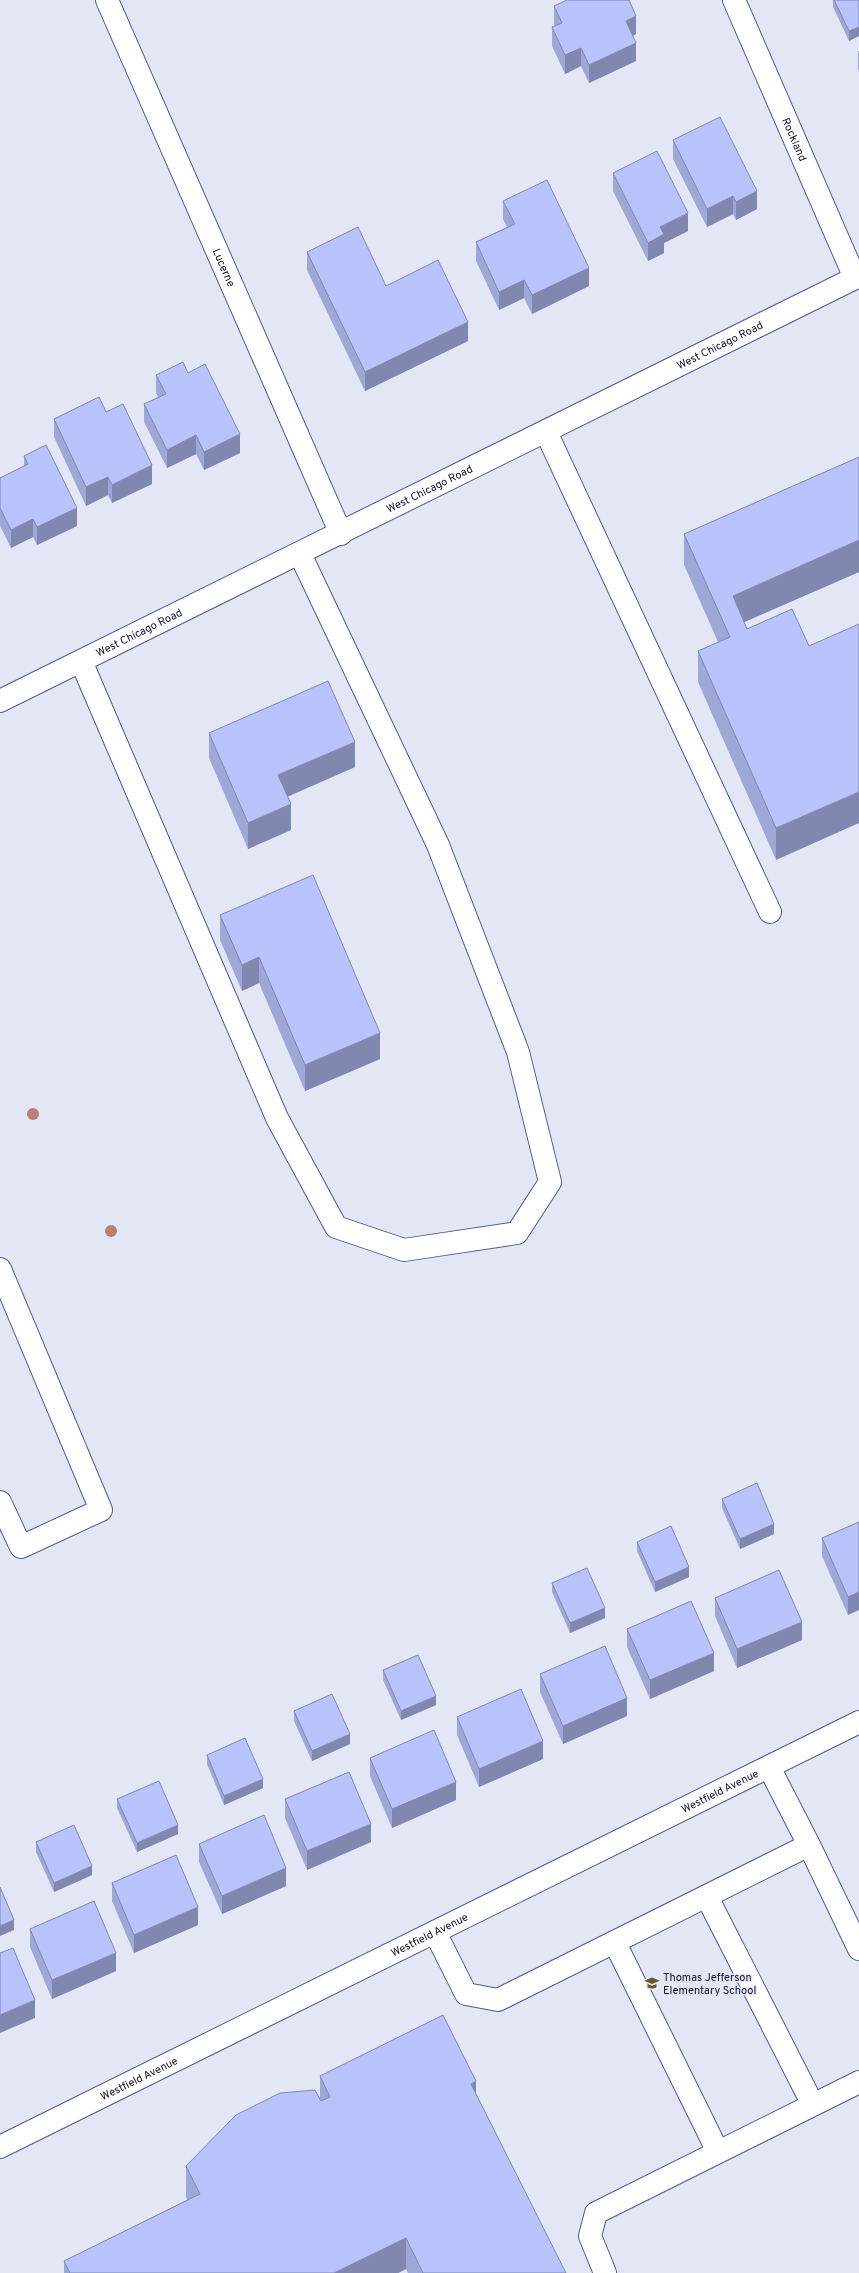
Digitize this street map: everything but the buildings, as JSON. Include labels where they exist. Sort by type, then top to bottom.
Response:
[{"type":"street","name":"Lucerne","points":[[107,0],[340,534]]},
{"type":"street","name":"Rockland","points":[[734,0],[857,277]]},
{"type":"street","name":"West Chicago Road","points":[[0,701],[300,554],[857,277]]},
{"type":"street","points":[[546,432],[770,912]]},
{"type":"street","points":[[81,661],[277,1118],[336,1227],[404,1250],[517,1233],[550,1182],[518,1052],[438,845],[300,554]]},
{"type":"street","points":[[0,1269],[101,1510],[21,1547],[0,1502]]},
{"type":"street","name":"Westfield Avenue","points":[[0,2147],[859,1722]]},
{"type":"street","points":[[769,1767],[859,1948]]},
{"type":"street","points":[[435,1932],[466,1994],[498,2000],[809,1845]]},
{"type":"street","points":[[707,1897],[813,2105]]},
{"type":"street","points":[[615,1943],[718,2152]]},
{"type":"street","points":[[605,2273],[590,2236],[596,2212],[859,2082]]},
{"type":"place","name":"Thomas Jefferson Elementary School","points":[[652,1983]]}]
